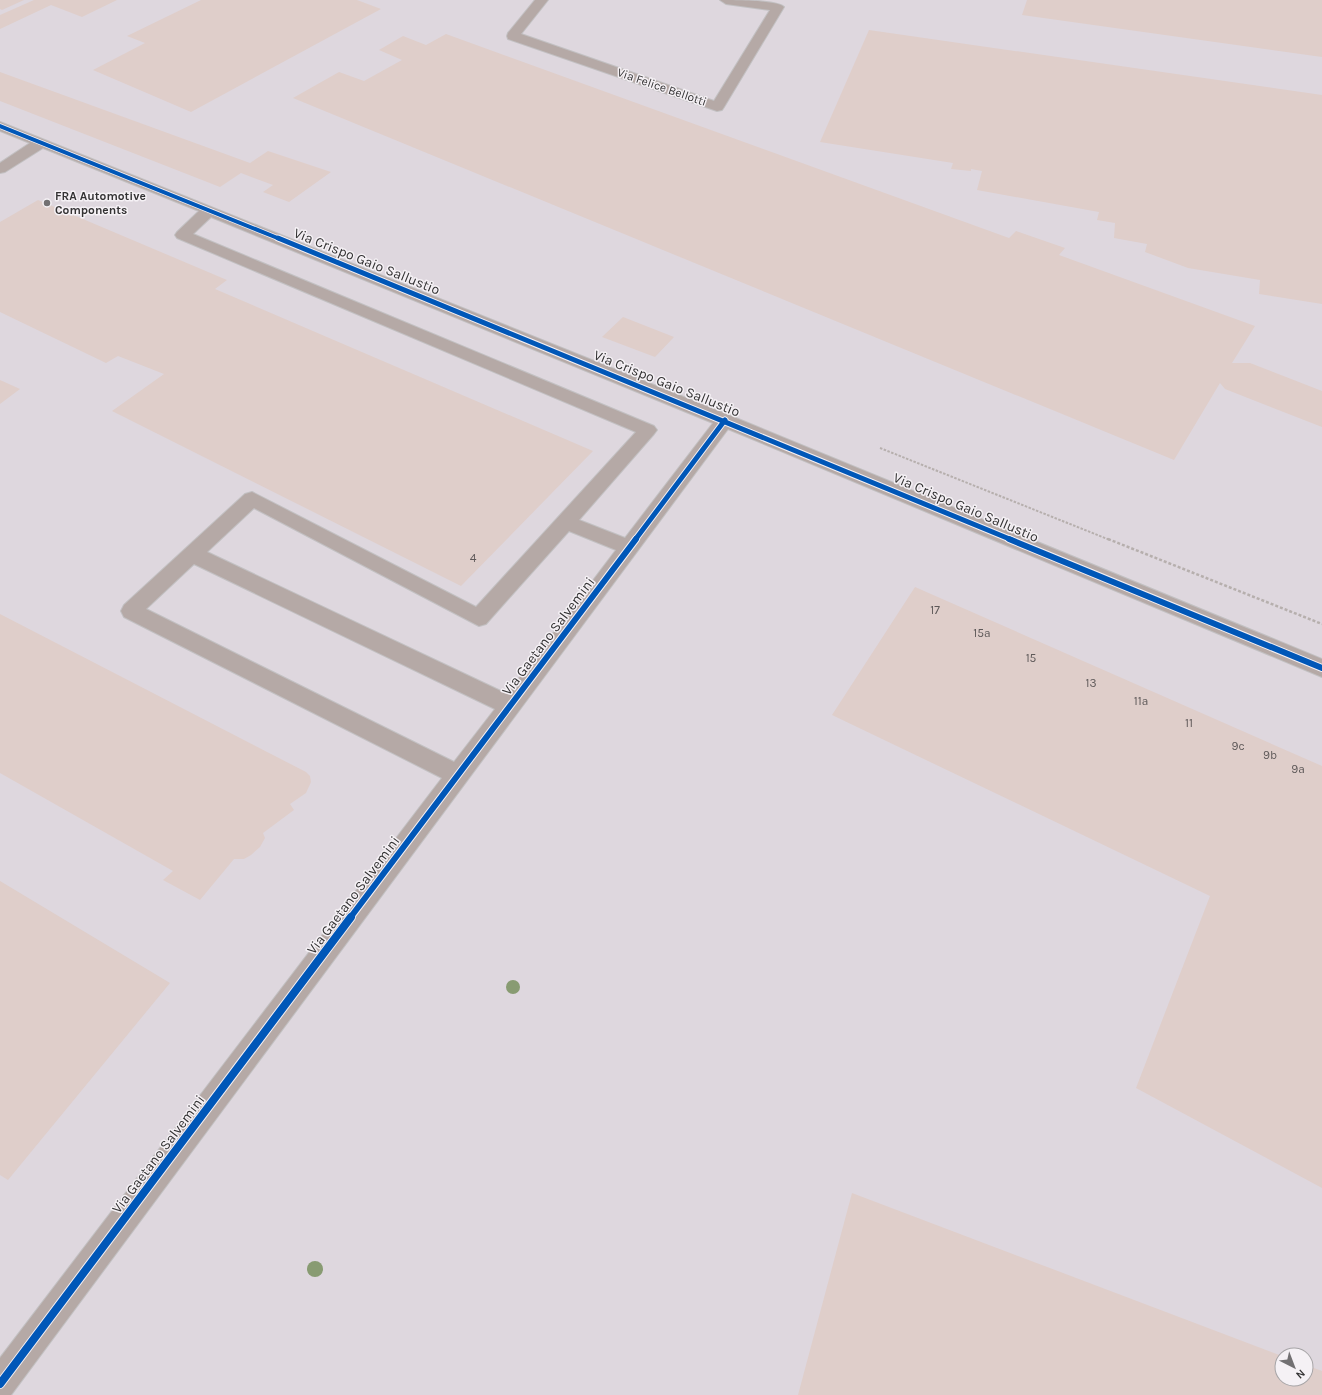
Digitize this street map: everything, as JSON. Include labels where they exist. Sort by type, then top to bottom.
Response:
[{"type":"street","name":"Via Felice Bellotti","points":[[542,0],[513,36],[717,107],[778,8],[726,0]]},
{"type":"street","name":"Via Crispo Gaio Sallustio","points":[[0,126],[726,420],[1322,668]]},
{"type":"street","points":[[0,169],[41,143]]},
{"type":"street","points":[[210,210],[183,235],[648,430],[479,618],[252,499],[131,611],[458,775]]},
{"type":"street","name":"Via Gaetano Salvemini","points":[[0,1384],[726,420]]},
{"type":"street","points":[[566,522],[630,548]]},
{"type":"street","points":[[192,554],[511,706]]},
{"type":"shaded area","points":[[0,0],[1322,0],[1322,1395],[0,1395]]},
{"type":"building","points":[[0,0],[24,0],[2,10],[0,9]]},
{"type":"building","points":[[34,0],[117,0],[82,17],[51,5],[0,29],[0,15]]},
{"type":"building","points":[[201,0],[357,0],[381,9],[191,112],[93,70],[145,43],[127,36]]},
{"type":"building","points":[[1027,0],[1322,0],[1322,57],[1022,15]]},
{"type":"building","points":[[869,30],[1322,95],[1322,304],[1259,294],[1260,280],[1188,268],[1145,252],[1147,244],[1114,238],[1115,223],[1097,220],[1099,212],[977,190],[982,171],[971,169],[971,171],[951,169],[953,163],[820,142]]},
{"type":"building","points":[[446,34],[1009,238],[1016,231],[1065,248],[1059,255],[1255,326],[1232,363],[1250,363],[1322,391],[1322,427],[1225,389],[1220,383],[1174,460],[293,98],[339,72],[364,81],[402,60],[379,50],[403,36],[426,45]]},
{"type":"building","points":[[0,72],[250,163],[268,151],[331,172],[289,202],[263,192],[273,185],[241,173],[220,187],[0,101]]},
{"type":"building","points":[[38,200],[227,280],[215,289],[593,451],[461,586],[112,411],[164,374],[118,356],[106,363],[0,312],[0,222]]},
{"type":"building","points":[[623,317],[674,337],[655,357],[602,337]]},
{"type":"building","points":[[0,380],[20,389],[0,404]]},
{"type":"building","points":[[915,587],[1322,766],[1322,1188],[1136,1088],[1210,896],[832,715]]},
{"type":"building","points":[[0,614],[306,772],[310,776],[311,782],[306,793],[290,804],[294,810],[263,833],[265,838],[260,847],[244,859],[234,859],[200,900],[163,880],[173,871],[0,773]]},
{"type":"building","points":[[0,881],[170,983],[8,1180],[0,1175]]},
{"type":"building","points":[[852,1193],[1274,1353],[1274,1387],[1314,1387],[1314,1368],[1322,1371],[1322,1395],[798,1395]]},
{"type":"cycle path","points":[[0,126],[497,327],[1322,668]]},
{"type":"cycle path","points":[[0,1384],[725,420]]},
{"type":"place","name":"FRA Automotive Components","points":[[47,203]]}]
